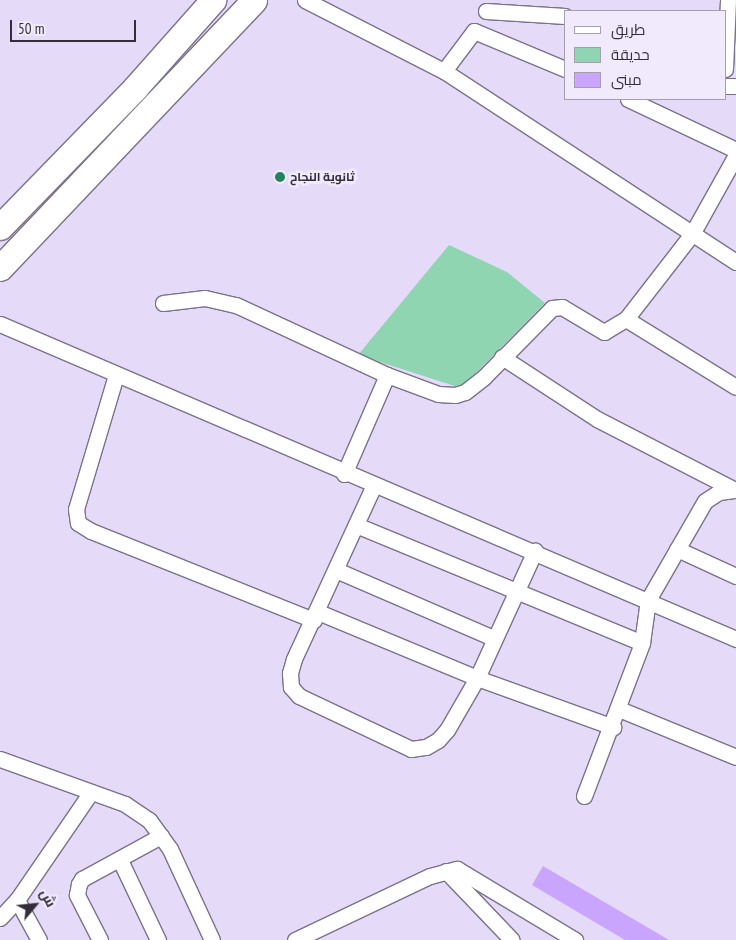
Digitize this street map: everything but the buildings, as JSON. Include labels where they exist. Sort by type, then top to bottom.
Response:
[{"type":"highway","points":[[0,227],[135,88],[213,0]]},
{"type":"highway","points":[[0,268],[254,0]]},
{"type":"street","points":[[305,0],[444,71],[736,262]]},
{"type":"street","points":[[726,60],[729,29],[728,0]]},
{"type":"street","points":[[444,71],[474,31],[488,5],[564,16]]},
{"type":"street","points":[[474,31],[564,69]]},
{"type":"street","points":[[630,100],[736,150]]},
{"type":"street","points":[[163,303],[205,298],[236,305],[387,375],[438,394],[455,395],[465,392],[484,377],[552,308],[562,307],[604,332],[626,319],[692,234],[736,155]]},
{"type":"street","points":[[626,319],[736,387]]},
{"type":"street","points":[[0,324],[344,474],[535,551],[736,639]]},
{"type":"street","points":[[502,357],[597,419],[736,490]]},
{"type":"street","points":[[116,375],[76,510],[82,527],[477,678],[613,727]]},
{"type":"street","points":[[344,474],[387,375]]},
{"type":"street","points":[[374,485],[290,672],[291,686],[299,696],[412,749],[426,747],[438,740],[477,678],[493,638],[535,551]]},
{"type":"street","points":[[584,796],[613,727],[642,643],[648,600],[705,501],[719,492],[736,490]]},
{"type":"street","points":[[356,525],[518,589],[642,643]]},
{"type":"street","points":[[677,549],[736,576]]},
{"type":"street","points":[[336,570],[493,638]]},
{"type":"street","points":[[619,709],[736,757]]},
{"type":"street","points":[[0,759],[125,804],[149,820],[161,836],[212,940]]},
{"type":"street","points":[[0,918],[17,900],[91,792]]},
{"type":"street","points":[[100,940],[77,895],[77,889],[82,879],[161,836]]},
{"type":"street","points":[[120,860],[158,940]]},
{"type":"street","points":[[295,940],[446,871],[464,872],[575,940]]},
{"type":"street","points":[[446,871],[512,940]]},
{"type":"street","points":[[17,900],[39,940]]},
{"type":"green space","points":[[449,245],[507,272],[545,303],[461,388],[358,355]]},
{"type":"place","name":"ثانوية النجاح","points":[[280,177]]}]
